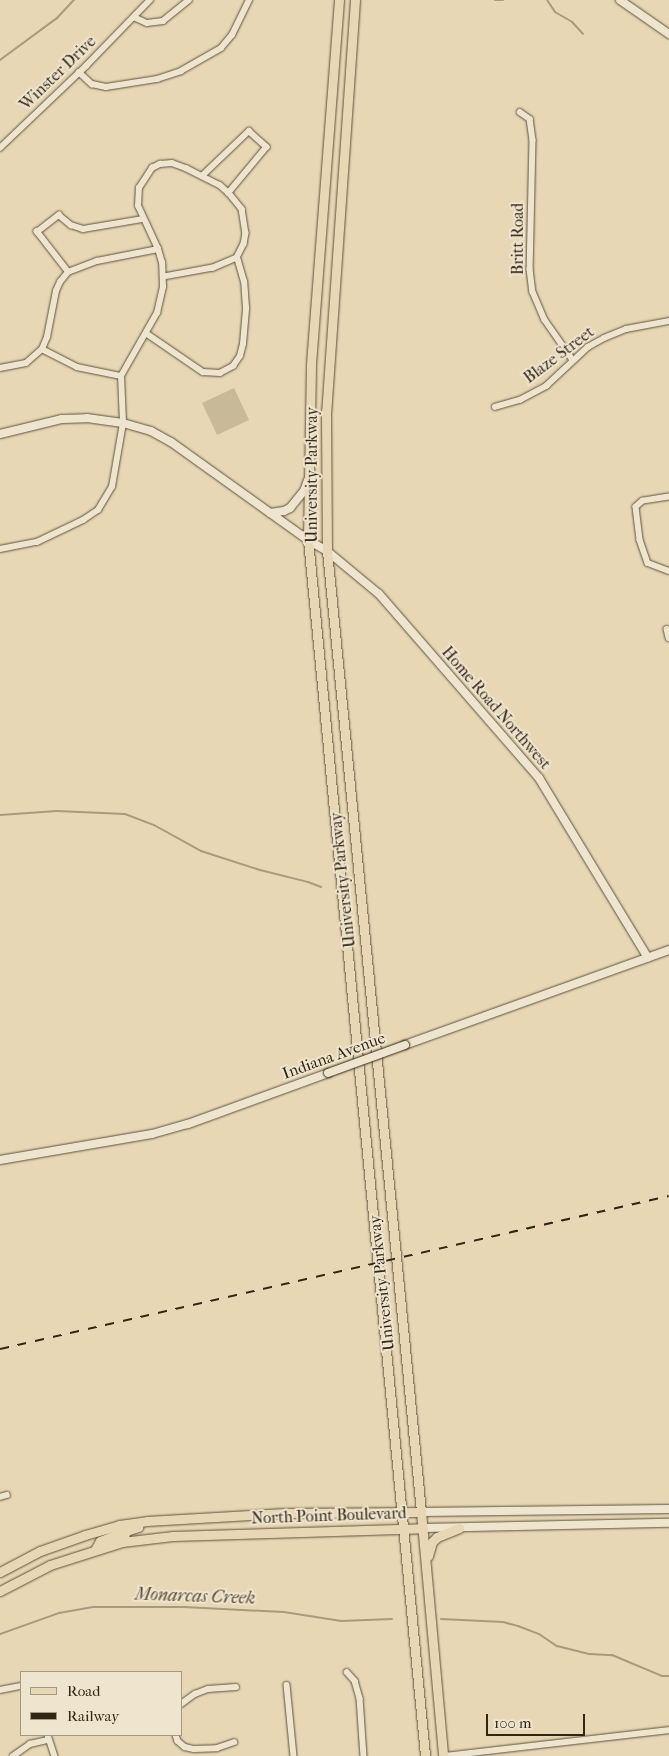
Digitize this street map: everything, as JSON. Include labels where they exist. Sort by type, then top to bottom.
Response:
[{"type":"main road","name":"University Parkway","points":[[339,0],[311,365],[308,540],[425,1756]]},
{"type":"main road","name":"University Parkway","points":[[355,0],[326,411],[327,551],[444,1756]]},
{"type":"main road","points":[[620,0],[669,34]]},
{"type":"main road","name":"Home Road Northwest","points":[[0,434],[62,419],[87,418],[123,423],[151,432],[171,442],[308,540],[327,551],[379,594],[534,770],[648,958]]},
{"type":"main road","points":[[270,513],[284,512],[290,508],[304,491],[309,478]]},
{"type":"main road","name":"Indiana Avenue","points":[[0,1160],[152,1134],[188,1124],[669,950]]},
{"type":"main road","name":"North Point Boulevard","points":[[0,1572],[40,1551],[119,1525],[147,1521],[285,1513],[669,1509]]},
{"type":"main road","points":[[122,1542],[126,1531],[143,1525],[147,1521]]},
{"type":"main road","name":"North Point Boulevard","points":[[0,1591],[50,1565],[96,1550],[122,1542],[173,1536],[669,1523]]},
{"type":"main road","points":[[96,1550],[100,1540],[116,1535],[119,1525]]},
{"type":"main road","points":[[426,1564],[432,1542],[437,1537],[459,1528]]},
{"type":"street","name":"Winster Drive","points":[[0,148],[80,72],[150,0]]},
{"type":"street","points":[[134,17],[147,23],[163,21],[189,0]]},
{"type":"street","points":[[80,72],[92,84],[106,87],[157,79],[181,70],[221,48],[232,35],[249,0]]},
{"type":"street","name":"Britt Road","points":[[520,112],[530,119],[533,140],[530,269],[533,292],[545,320],[573,360]]},
{"type":"street","points":[[202,176],[249,131],[267,147],[229,193]]},
{"type":"street","points":[[0,549],[48,538],[83,520],[98,510],[112,487],[123,423],[121,376],[159,308],[164,277],[158,249],[138,206],[138,188],[152,168],[160,164],[172,163],[202,176],[229,193],[242,209],[246,224],[246,238],[237,258],[244,282],[246,308],[243,344],[240,356],[234,366],[220,373],[203,372],[146,333]]},
{"type":"street","points":[[68,272],[37,232],[59,215],[71,226],[83,229],[143,219]]},
{"type":"street","points":[[0,368],[26,362],[42,349],[47,337],[56,291],[68,272],[97,260],[158,249]]},
{"type":"street","points":[[164,277],[213,268],[237,258]]},
{"type":"street","name":"Blaze Street","points":[[495,407],[520,400],[546,386],[588,347],[611,335],[626,329],[669,321]]},
{"type":"street","points":[[42,349],[77,367],[121,376]]},
{"type":"street","points":[[669,497],[643,501],[636,507],[640,540],[648,563],[669,571]]},
{"type":"street","points":[[668,629],[669,638]]},
{"type":"street","points":[[0,1497],[7,1495]]},
{"type":"street","points":[[347,1672],[355,1681],[360,1698],[364,1756]]},
{"type":"street","points":[[287,1685],[294,1756]]},
{"type":"street","points":[[0,1690],[20,1686]]},
{"type":"street","points":[[182,1703],[195,1694],[208,1689],[236,1687]]},
{"type":"street","points":[[444,1756],[669,1730]]},
{"type":"street","points":[[176,1736],[178,1741],[185,1747],[194,1749],[217,1748],[234,1742]]},
{"type":"street","points":[[13,1756],[30,1744],[48,1737],[55,1756]]},
{"type":"shaded area","points":[[234,388],[249,420],[217,435],[202,403]]},
{"type":"waterway","points":[[0,60],[57,18],[74,0]]},
{"type":"waterway","points":[[495,0],[503,0]]},
{"type":"waterway","points":[[547,0],[555,12],[572,22],[583,34]]},
{"type":"waterway","points":[[0,815],[57,811],[125,814],[154,825],[201,851],[321,887]]},
{"type":"waterway","name":"Monarcas Creek","points":[[0,1634],[59,1613],[94,1607],[184,1607],[284,1612],[341,1621],[392,1619]]},
{"type":"waterway","name":"Monarcas Creek","points":[[441,1619],[503,1622],[539,1634],[557,1646],[590,1654],[612,1655],[662,1676],[669,1676]]},
{"type":"railway","points":[[0,1349],[669,1196]]}]
